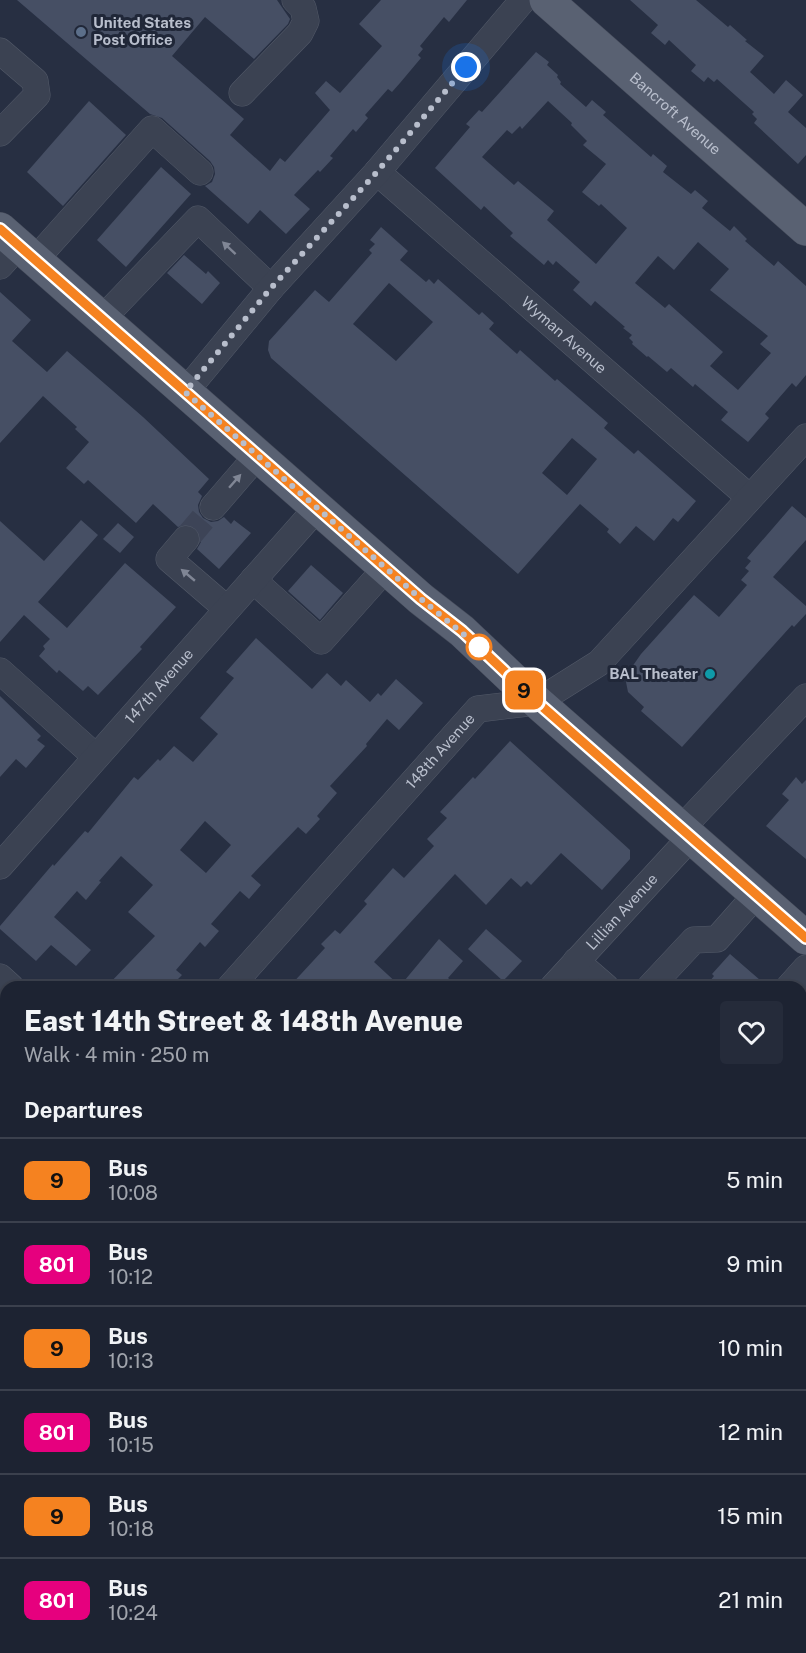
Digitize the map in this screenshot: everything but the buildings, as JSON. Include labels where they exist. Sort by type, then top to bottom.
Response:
[{"type":"main road","name":"Bancroft Avenue","points":[[546,0],[806,229]]},
{"type":"main road","points":[[13,250],[102,319],[421,599],[462,631],[537,702],[806,938]]},
{"type":"street","points":[[242,93],[300,33],[306,21],[303,8],[295,0]]},
{"type":"street","points":[[185,392],[271,288],[377,172],[523,0]]},
{"type":"street","points":[[0,51],[35,81],[37,95],[6,123]]},
{"type":"street","points":[[13,250],[152,129],[200,172]]},
{"type":"street","name":"Wyman Avenue","points":[[377,172],[749,497]]},
{"type":"street","points":[[102,319],[198,219],[271,288]]},
{"type":"street","name":"148th Avenue","points":[[235,981],[478,709],[537,702],[599,663],[806,436]]},
{"type":"street","points":[[213,507],[257,456]]},
{"type":"street","name":"147th Avenue","points":[[0,866],[317,508]]},
{"type":"street","points":[[186,539],[169,559],[227,609]]},
{"type":"street","points":[[253,580],[321,642],[386,568]]},
{"type":"street","points":[[0,671],[95,756]]},
{"type":"street","name":"Lillian Avenue","points":[[559,981],[806,697]]},
{"type":"street","points":[[656,981],[694,940],[717,939],[756,894]]},
{"type":"street","points":[[576,962],[599,981]]},
{"type":"street","points":[[794,981],[806,968]]},
{"type":"tunnel","points":[[186,539],[213,507]]},
{"type":"bus line","name":"9","points":[[0,229],[421,599],[462,631],[537,702],[806,938]]},
{"type":"place","name":"United States Post Office","points":[[81,32]]},
{"type":"place","name":"BAL Theater","points":[[710,674]]},
{"type":"route","points":[[466,67],[377,172],[271,288],[185,392],[479,647]]}]
